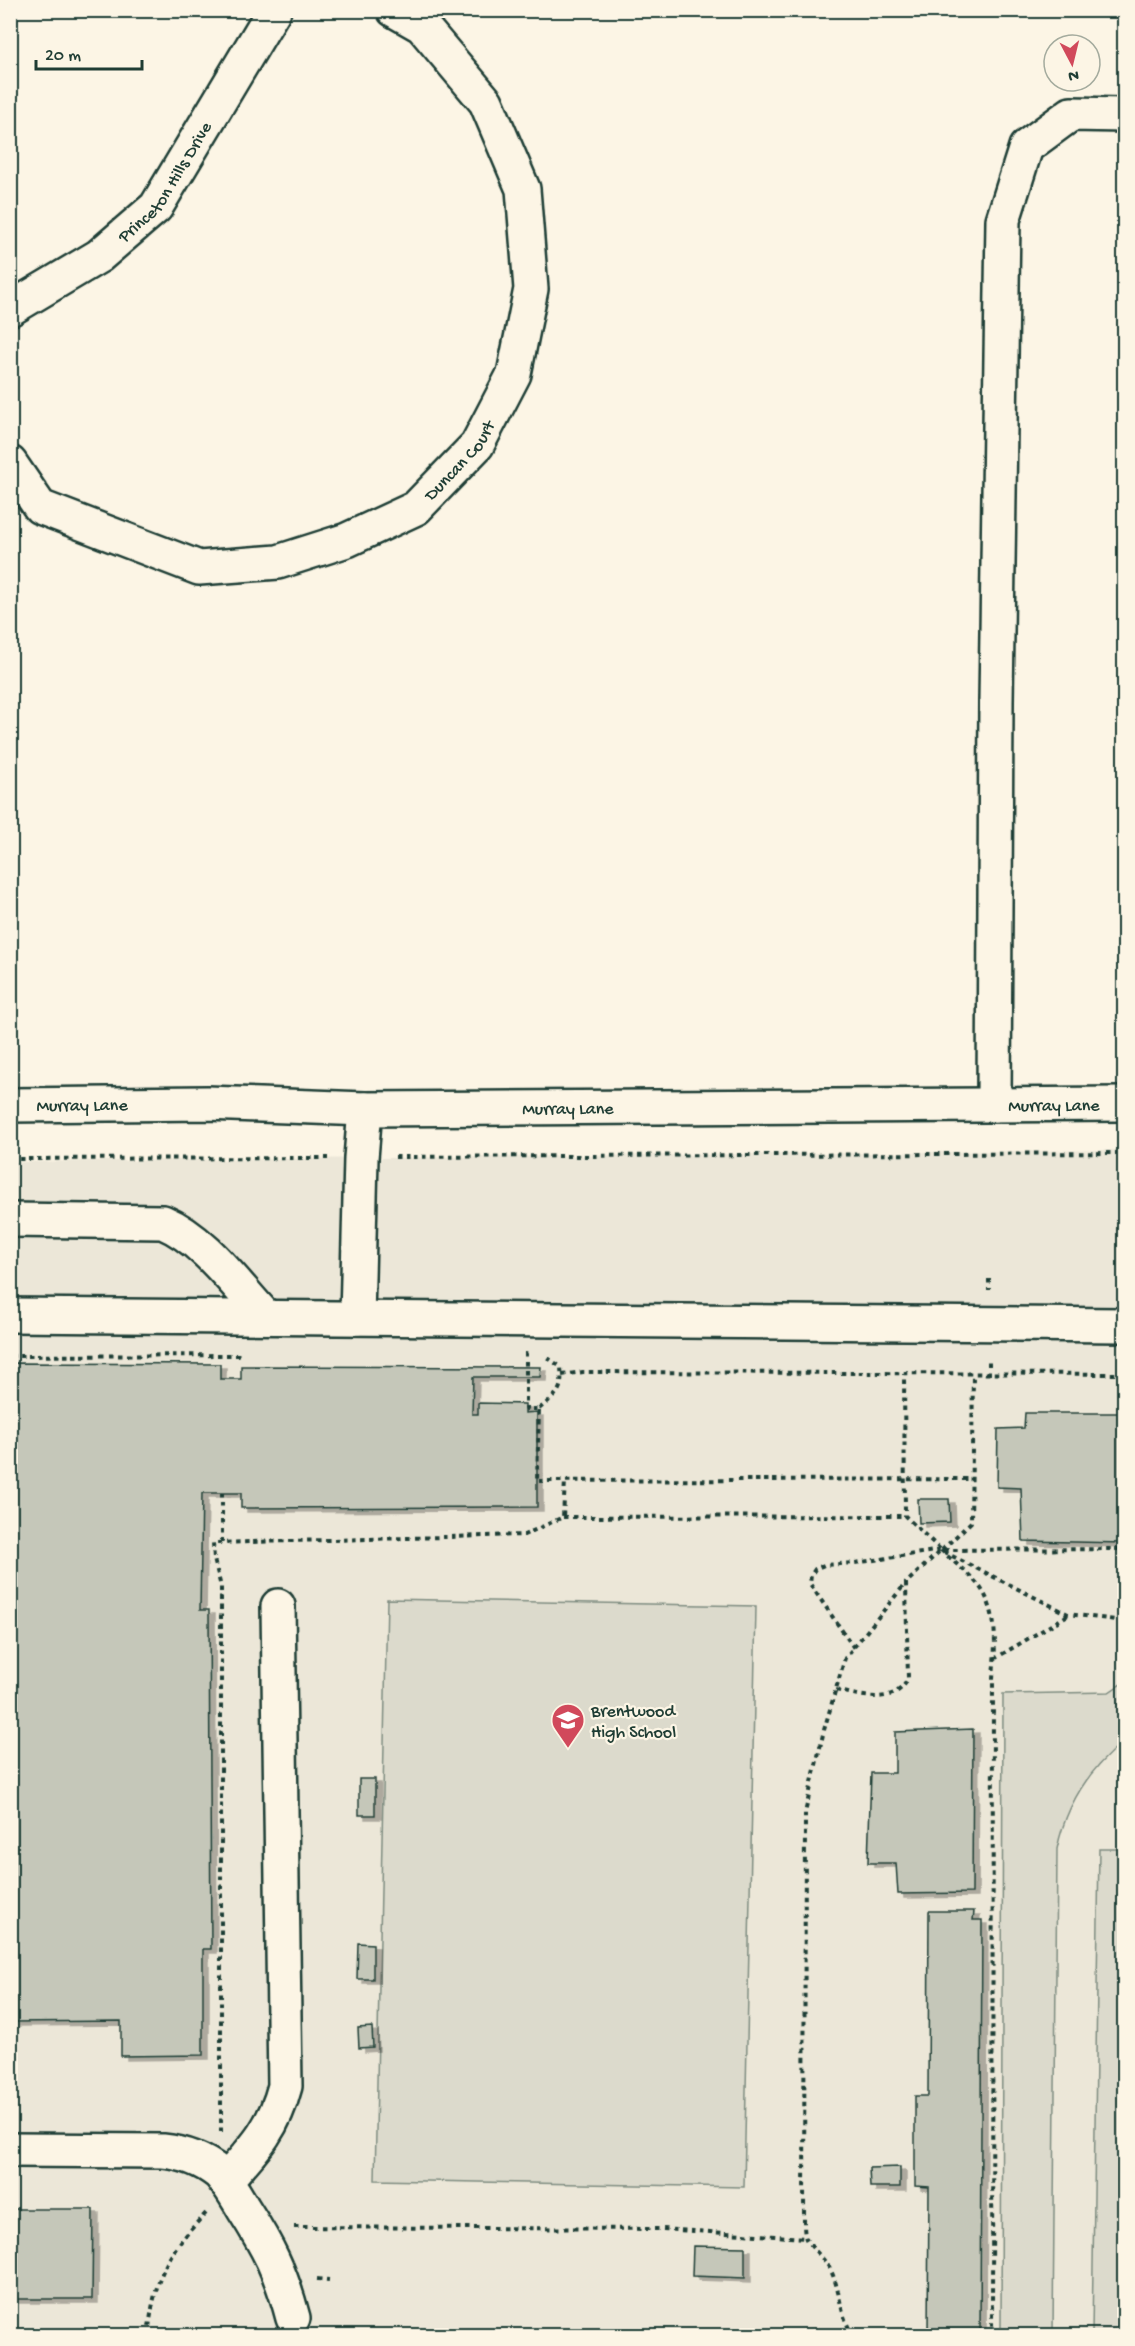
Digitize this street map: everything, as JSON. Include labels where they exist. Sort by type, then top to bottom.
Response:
[{"type":"street","name":"Princeton Hills Drive","points":[[10,309],[99,256],[156,207],[274,10]]},
{"type":"street","name":"Duncan Court","points":[[10,463],[40,507],[199,568],[278,562],[347,540],[416,508],[477,445],[514,374],[531,289],[523,189],[486,102],[422,26],[394,10]]},
{"type":"street","points":[[994,1105],[996,713],[1003,220],[1026,147],[1071,114],[1125,115]]},
{"type":"street","name":"Murray Lane","points":[[10,1105],[207,1102],[365,1109],[1125,1104]]},
{"type":"street","points":[[357,1318],[361,1158],[365,1109]]},
{"type":"street","points":[[10,1220],[163,1222],[178,1228],[197,1242],[266,1317]]},
{"type":"street","points":[[10,1315],[1125,1325]]},
{"type":"street","points":[[219,2195],[260,2142],[280,2107],[285,2086],[278,1606]]},
{"type":"street","points":[[10,2150],[135,2150],[176,2153],[203,2163],[220,2175],[219,2195],[272,2256],[283,2283],[292,2318]]},
{"type":"path","points":[[10,1159],[1125,1153]]},
{"type":"path","points":[[514,1354],[526,1354],[548,1357],[561,1367],[563,1383],[555,1396],[539,1409],[526,1409],[526,1354]]},
{"type":"path","points":[[10,1356],[245,1355]]},
{"type":"path","points":[[562,1375],[583,1372],[1125,1374]]},
{"type":"path","points":[[904,1374],[905,1516]]},
{"type":"path","points":[[854,2336],[843,2313],[831,2270],[806,2238],[803,2203],[805,1814],[817,1758],[845,1658],[906,1583],[971,1522],[973,1375]]},
{"type":"path","points":[[539,1409],[537,1481],[971,1479]]},
{"type":"path","points":[[222,1493],[222,1543]]},
{"type":"path","points":[[563,1517],[905,1516],[981,1589],[990,1609],[996,1633],[994,1659],[992,2336]]},
{"type":"path","points":[[854,1648],[810,1584],[810,1575],[815,1569],[824,1565],[855,1563],[941,1550],[1015,1548],[1125,1550]]},
{"type":"path","points":[[941,1550],[1068,1614],[1125,1621]]},
{"type":"path","points":[[836,1690],[862,1697],[885,1697],[902,1690],[908,1679],[906,1583]]},
{"type":"path","points":[[994,1659],[1068,1614]]},
{"type":"path","points":[[148,2336],[152,2300],[161,2271],[183,2237],[219,2195]]},
{"type":"path","points":[[289,2227],[662,2229],[806,2238]]},
{"type":"shaded area","name":"Brentwood High School","points":[[1124,1150],[1124,2335],[11,2335],[10,1162]]},
{"type":"shaded area","points":[[387,1599],[756,1606],[744,2187],[375,2180]]},
{"type":"shaded area","points":[[1124,1682],[1124,1741],[1100,1764],[1081,1789],[1066,1817],[1057,1849],[1053,2335],[1001,2335],[1003,1694],[1109,1692]]},
{"type":"shaded area","points":[[1099,1849],[1124,1849],[1124,2335],[1092,2335]]},
{"type":"building","points":[[10,1363],[220,1364],[220,1379],[241,1379],[241,1366],[541,1367],[540,1377],[473,1377],[472,1414],[478,1414],[478,1403],[525,1404],[525,1413],[537,1412],[537,1507],[241,1508],[241,1493],[202,1493],[200,1610],[209,1610],[211,1949],[203,1949],[203,2055],[121,2056],[121,2021],[10,2022]]},
{"type":"building","points":[[1025,1413],[1124,1413],[1124,1543],[1023,1541],[1021,1488],[997,1487],[998,1429],[1024,1428]]},
{"type":"building","points":[[918,1499],[949,1499],[950,1522],[919,1523]]},
{"type":"building","points":[[973,1729],[972,1893],[898,1894],[896,1863],[868,1863],[871,1773],[895,1773],[895,1732]]},
{"type":"building","points":[[359,1779],[375,1779],[375,1815],[359,1815]]},
{"type":"building","points":[[929,1911],[974,1911],[973,1920],[982,1920],[980,2336],[928,2336],[929,2187],[915,2186],[915,2096],[928,2096]]},
{"type":"building","points":[[358,1943],[373,1944],[373,1979],[357,1979]]},
{"type":"building","points":[[372,2027],[373,2047],[359,2048],[358,2028]]},
{"type":"building","points":[[900,2167],[900,2187],[870,2187],[869,2168]]},
{"type":"building","points":[[10,2209],[93,2209],[92,2299],[10,2299]]},
{"type":"building","points":[[693,2246],[745,2247],[745,2278],[692,2276]]},
{"type":"place","name":"Brentwood High School","points":[[568,1749]]}]
